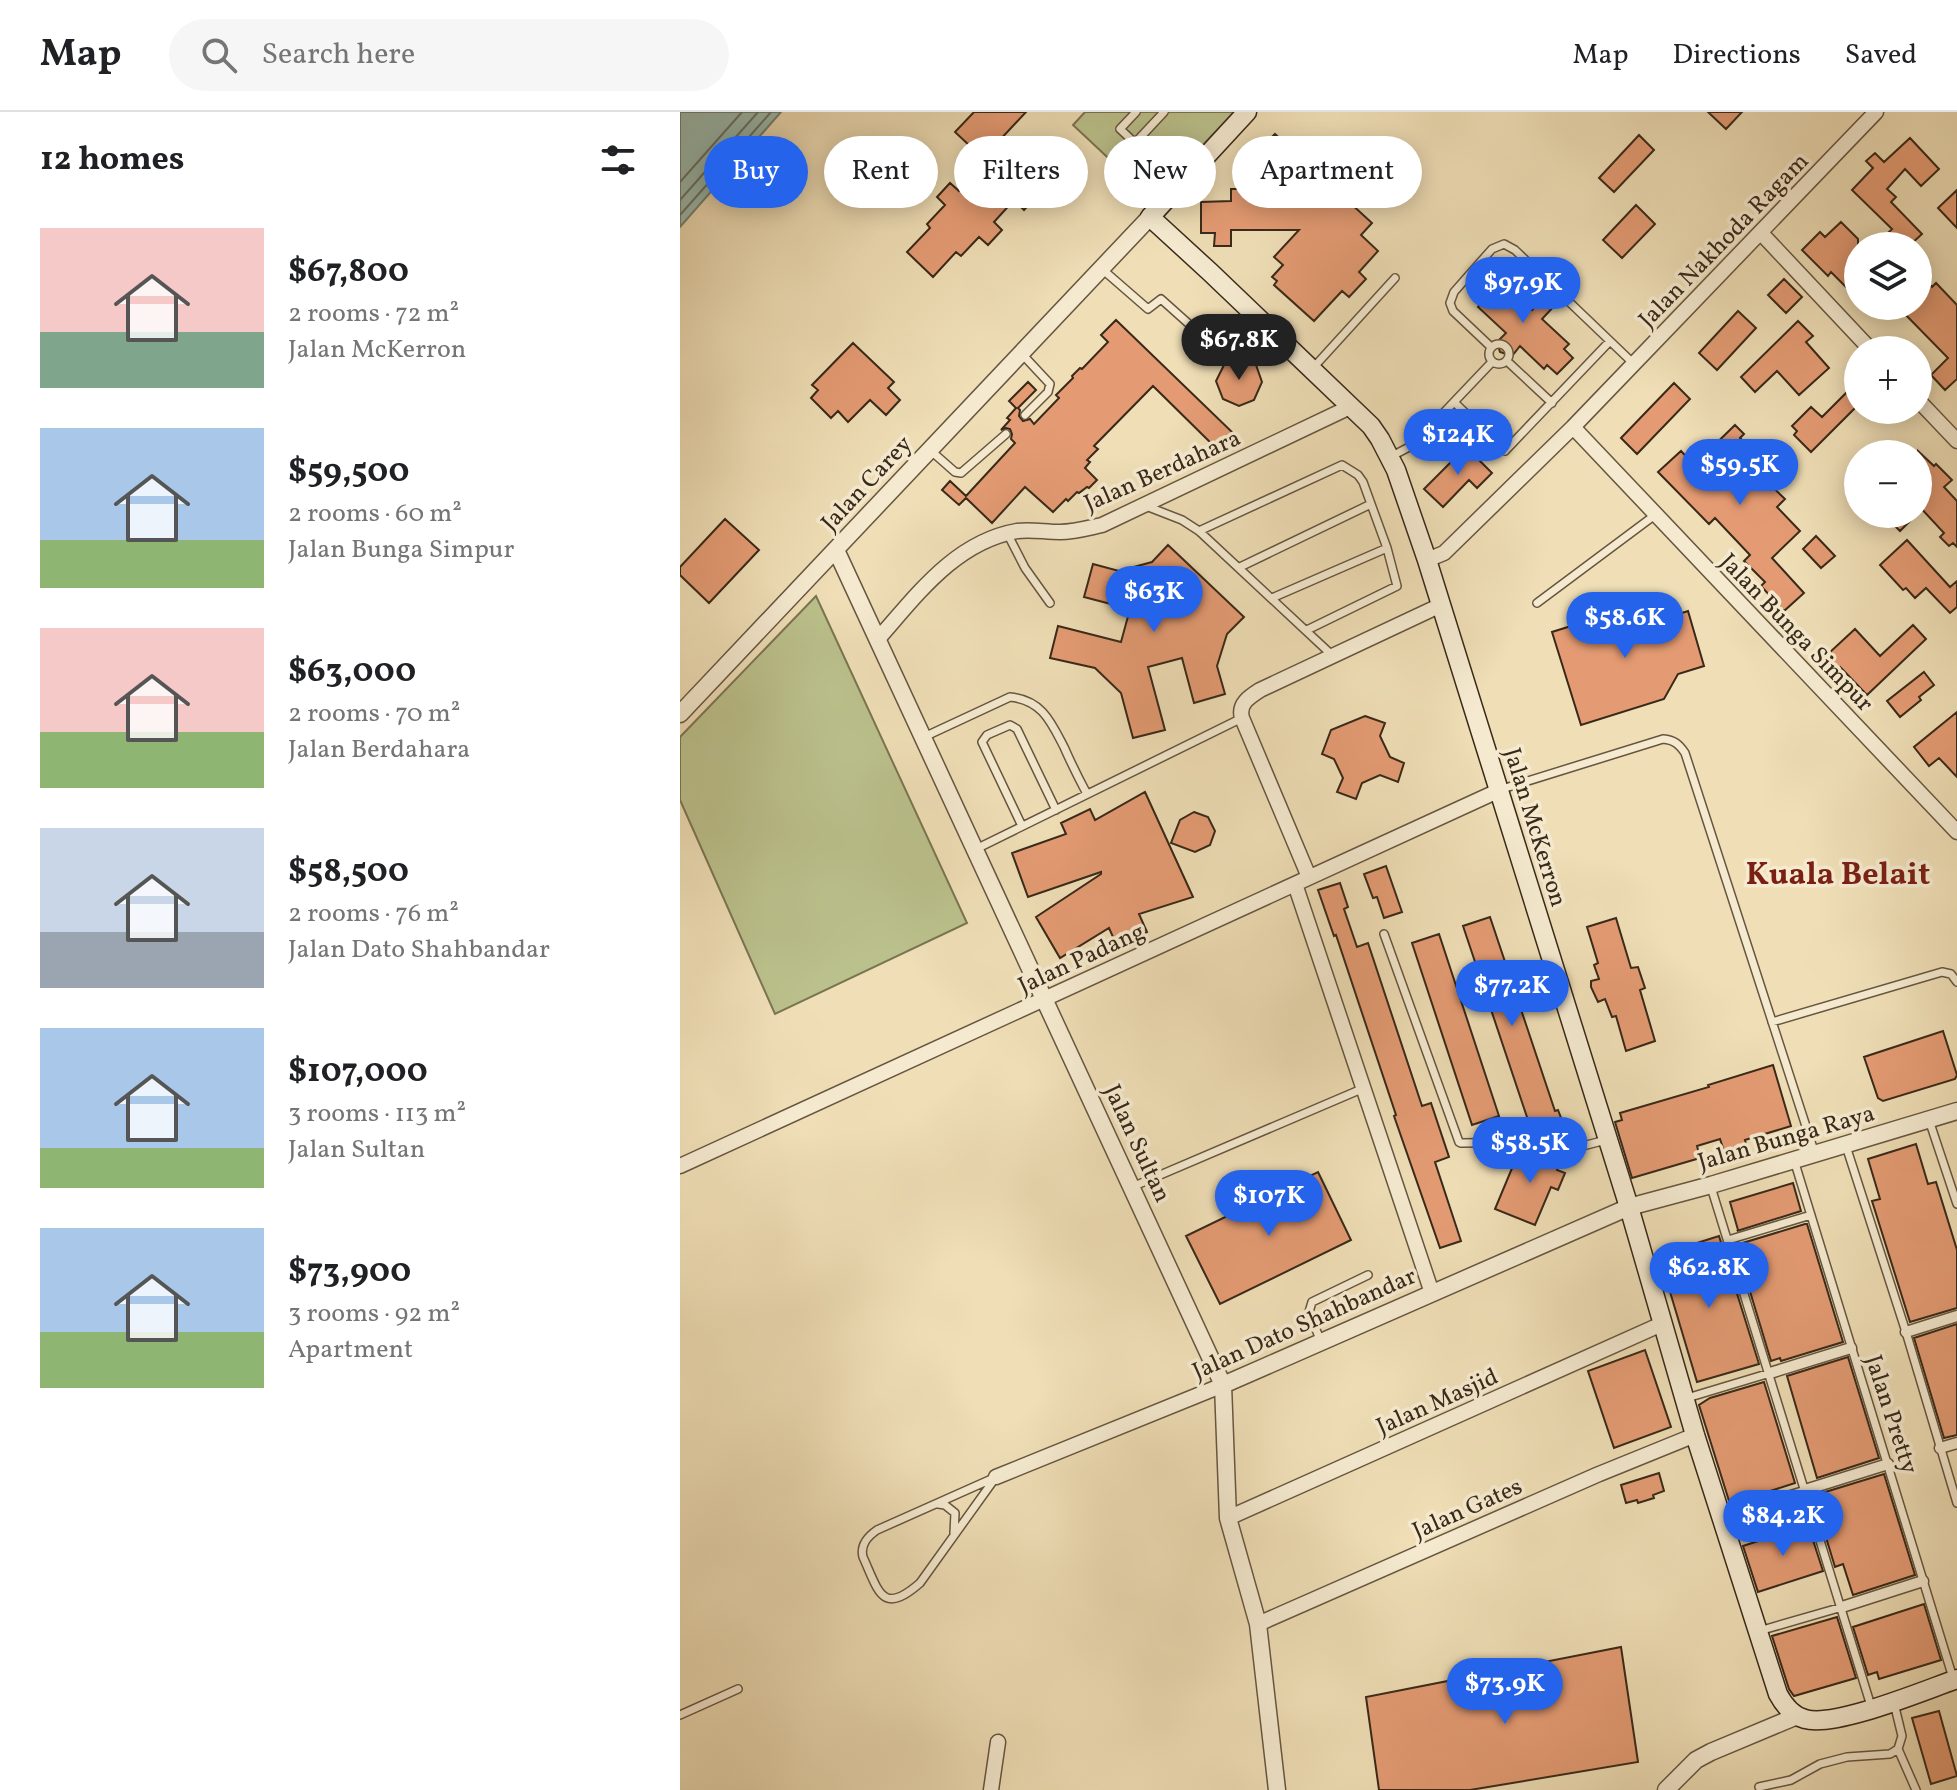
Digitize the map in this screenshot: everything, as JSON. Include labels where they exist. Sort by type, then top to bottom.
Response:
[{"type":"main road","points":[[1150,217],[1239,115]]},
{"type":"main road","name":"Jalan McKerron","points":[[1150,217],[1376,432],[1390,457],[1427,560],[1500,790],[1629,1207],[1695,1435],[1778,1694],[1797,1716]]},
{"type":"main road","points":[[1797,1716],[1815,1721],[1828,1720],[1872,1709],[1955,1680]]},
{"type":"street","name":"Jalan Nakhoda Ragam","points":[[1427,560],[1444,553],[1573,427],[1876,112]]},
{"type":"street","name":"Jalan Carey","points":[[680,714],[1150,217]]},
{"type":"street","points":[[1761,233],[1858,336]]},
{"type":"street","name":"Jalan Berdahara","points":[[878,639],[948,564],[985,540],[1021,531],[1061,532],[1102,525],[1350,407]]},
{"type":"street","points":[[1932,415],[1957,441]]},
{"type":"street","name":"Jalan Bunga Simpur","points":[[1573,427],[1957,832]]},
{"type":"street","name":"Jalan Sultan","points":[[836,550],[1223,1385],[1228,1518],[1258,1624],[1277,1790]]},
{"type":"street","points":[[1432,1293],[1364,1088],[1302,880],[1240,711],[1248,698],[1260,690],[1441,605]]},
{"type":"street","name":"Jalan Padang","points":[[680,1166],[1500,790]]},
{"type":"street","name":"Jalan Bunga Raya","points":[[1629,1207],[1957,1111]]},
{"type":"street","name":"Jalan Dato Shahbandar","points":[[996,1477],[1223,1385],[1629,1207]]},
{"type":"street","points":[[1906,1332],[1957,1316]]},
{"type":"street","name":"Jalan Masjid","points":[[1228,1518],[1664,1323]]},
{"type":"street","points":[[1770,1373],[1851,1348]]},
{"type":"street","name":"Jalan Gates","points":[[1258,1624],[1695,1435]]},
{"type":"street","points":[[1940,1448],[1957,1443]]},
{"type":"street","points":[[1805,1490],[1888,1464]]},
{"type":"street","points":[[1842,1607],[1923,1581]]},
{"type":"street","points":[[1666,1790],[1696,1760],[1797,1716]]},
{"type":"street","points":[[991,1790],[998,1742]]},
{"type":"lane","points":[[1136,112],[1120,129],[1135,143],[1164,112]]},
{"type":"lane","points":[[1491,347],[1453,311],[1450,303],[1454,292],[1492,249],[1504,244],[1515,250],[1634,364]]},
{"type":"lane","points":[[1101,268],[1148,309],[1161,299],[1208,341],[1256,316]]},
{"type":"lane","points":[[1312,369],[1395,278]]},
{"type":"lane","points":[[1454,402],[1505,451],[1610,341]]},
{"type":"lane","points":[[1491,347],[1501,344],[1508,347],[1510,354],[1502,364],[1492,362]]},
{"type":"lane","points":[[1491,347],[1492,362]]},
{"type":"lane","points":[[1021,353],[1050,384],[1048,392],[1025,415]]},
{"type":"lane","points":[[1507,361],[1552,403]]},
{"type":"lane","points":[[1390,457],[1413,445],[1492,362]]},
{"type":"lane","points":[[930,450],[955,472],[961,473],[1006,434]]},
{"type":"lane","points":[[1199,531],[1342,465],[1358,475],[1387,548],[1397,586],[1307,630]]},
{"type":"lane","points":[[1240,567],[1371,504]]},
{"type":"lane","points":[[1145,506],[1182,520],[1199,531],[1333,656]]},
{"type":"lane","points":[[1537,603],[1655,515]]},
{"type":"lane","points":[[1007,533],[1025,568],[1050,603]]},
{"type":"lane","points":[[1272,598],[1387,548]]},
{"type":"lane","points":[[924,737],[1010,697],[1018,698],[1032,703],[1050,719],[1087,794]]},
{"type":"lane","points":[[976,849],[1242,718]]},
{"type":"lane","points":[[1022,826],[982,742],[987,735],[1010,725],[1017,729],[1056,810]]},
{"type":"lane","points":[[1500,790],[1663,739],[1680,745],[1815,1154]]},
{"type":"lane","points":[[1384,934],[1459,1142],[1536,1142],[1575,1148],[1608,1140]]},
{"type":"lane","points":[[1772,1022],[1942,972],[1951,974],[1957,982]]},
{"type":"lane","points":[[1132,1187],[1364,1088]]},
{"type":"lane","points":[[1929,1120],[1957,1204]]},
{"type":"lane","name":"Jalan Pretty","points":[[1846,1144],[1957,1503]]},
{"type":"lane","name":"Jalan Pretty","points":[[1794,1160],[1955,1680]]},
{"type":"lane","points":[[1711,1185],[1872,1709]]},
{"type":"lane","points":[[1728,1240],[1811,1215]]},
{"type":"lane","points":[[1321,1342],[1309,1312],[1312,1302],[1368,1275]]},
{"type":"lane","points":[[1684,1399],[1770,1373]]},
{"type":"lane","points":[[996,1477],[920,1583],[894,1600],[881,1594],[861,1551],[864,1543],[877,1530],[996,1477]]},
{"type":"lane","points":[[1722,1516],[1805,1490]]},
{"type":"lane","points":[[936,1504],[945,1505],[955,1513],[953,1536]]},
{"type":"lane","points":[[1758,1631],[1842,1607]]},
{"type":"lane","points":[[680,1715],[738,1689]]},
{"type":"lane","points":[[1894,1701],[1902,1736],[1898,1749],[1916,1790]]},
{"type":"lane","points":[[1759,1787],[1791,1780],[1820,1764],[1847,1757],[1890,1754],[1898,1749]]},
{"type":"green space","points":[[1085,112],[1234,112],[1211,136],[1104,136],[1104,154],[1073,125]]},
{"type":"green space","points":[[816,596],[967,923],[775,1014],[680,800],[680,737]]},
{"type":"water","points":[[680,112],[781,112],[760,136],[704,136],[704,200],[680,227]]},
{"type":"building","points":[[974,112],[1026,112],[1004,136],[959,136],[955,132]]},
{"type":"building","points":[[1708,112],[1742,112],[1726,129]]},
{"type":"building","points":[[1639,135],[1654,150],[1614,192],[1599,178]]},
{"type":"building","points":[[1910,138],[1939,169],[1921,186],[1905,169],[1887,189],[1896,197],[1891,202],[1920,232],[1889,232],[1892,229],[1852,190],[1873,168],[1866,161],[1875,153],[1884,162]]},
{"type":"building","points":[[950,183],[954,187],[954,208],[1007,208],[994,222],[1002,230],[988,245],[979,237],[961,256],[956,252],[933,277],[907,252],[930,228],[927,224],[945,205],[938,196]]},
{"type":"building","points":[[1231,189],[1232,208],[1356,208],[1372,223],[1361,235],[1378,251],[1359,272],[1366,279],[1349,297],[1342,291],[1314,321],[1274,285],[1277,281],[1272,277],[1283,265],[1274,257],[1299,230],[1231,230],[1231,246],[1214,246],[1215,233],[1201,233],[1201,208],[1216,208],[1216,202],[1231,201]]},
{"type":"building","points":[[1957,190],[1957,228],[1938,208]]},
{"type":"building","points":[[1636,205],[1655,224],[1622,258],[1603,240]]},
{"type":"building","points":[[1841,222],[1851,232],[1844,232],[1844,285],[1831,272],[1828,276],[1802,250],[1820,232],[1825,237]]},
{"type":"building","points":[[1489,277],[1499,287],[1503,282],[1532,310],[1548,294],[1557,303],[1542,319],[1569,344],[1564,349],[1573,358],[1557,374],[1547,365],[1544,369],[1520,346],[1512,356],[1500,352],[1497,342],[1506,333],[1478,307],[1481,303],[1472,294]]},
{"type":"building","points":[[1784,279],[1802,297],[1786,313],[1768,295]]},
{"type":"building","points":[[1936,283],[1957,305],[1957,379],[1945,390],[1932,374],[1948,358],[1932,342],[1932,336],[1926,336],[1911,320],[1932,320],[1932,287]]},
{"type":"building","points":[[1738,311],[1756,328],[1717,370],[1699,353]]},
{"type":"building","points":[[1116,320],[1233,433],[1218,450],[1153,386],[1094,446],[1098,449],[1087,460],[1090,462],[1085,468],[1097,480],[1068,501],[1066,499],[1053,512],[1025,487],[992,523],[966,498],[959,505],[942,490],[950,481],[966,496],[1015,443],[1011,439],[1010,429],[1001,430],[1016,408],[1009,401],[1028,382],[1036,390],[1018,408],[1019,416],[1023,421],[1030,419],[1034,424],[1059,398],[1056,395],[1072,376],[1108,342],[1101,335]]},
{"type":"building","points":[[1798,321],[1813,336],[1806,342],[1829,368],[1799,395],[1777,371],[1755,392],[1741,377]]},
{"type":"building","points":[[853,343],[894,382],[888,388],[900,400],[886,415],[870,400],[848,422],[838,411],[831,418],[811,398],[818,390],[812,385]]},
{"type":"building","points":[[1240,358],[1256,365],[1262,382],[1254,400],[1239,406],[1223,399],[1216,381],[1224,365]]},
{"type":"building","points":[[1674,383],[1690,399],[1637,454],[1621,438]]},
{"type":"building","points":[[1844,395],[1844,419],[1811,452],[1794,435],[1797,431],[1792,426],[1811,407],[1822,417]]},
{"type":"building","points":[[1735,425],[1744,434],[1740,438],[1769,467],[1760,475],[1785,499],[1777,507],[1800,531],[1772,558],[1804,593],[1784,611],[1761,586],[1765,582],[1744,561],[1750,555],[1715,518],[1709,524],[1658,472],[1681,451],[1694,465]]},
{"type":"building","points":[[1466,447],[1492,473],[1477,488],[1469,480],[1443,507],[1424,489]]},
{"type":"building","points":[[1932,464],[1936,464],[1952,480],[1944,487],[1957,501],[1957,547],[1953,543],[1949,546],[1940,537],[1944,533],[1932,520]]},
{"type":"building","points":[[725,519],[759,550],[709,603],[680,575],[680,567]]},
{"type":"building","points":[[1816,536],[1835,556],[1821,568],[1803,549]]},
{"type":"building","points":[[1907,540],[1950,587],[1957,581],[1957,607],[1950,613],[1926,588],[1915,598],[1906,588],[1903,590],[1880,565]]},
{"type":"building","points":[[1168,545],[1244,617],[1227,634],[1217,666],[1225,694],[1194,703],[1182,658],[1148,667],[1165,730],[1133,738],[1121,693],[1095,668],[1050,658],[1058,626],[1121,642],[1130,609],[1084,597],[1093,564],[1119,571],[1152,562]]},
{"type":"building","points":[[1641,604],[1663,619],[1688,611],[1704,666],[1678,674],[1664,699],[1581,725],[1552,632]]},
{"type":"building","points":[[1913,625],[1926,639],[1867,695],[1840,667],[1835,672],[1827,663],[1833,658],[1829,653],[1855,629],[1880,656]]},
{"type":"building","points":[[1924,672],[1934,685],[1900,717],[1887,701]]},
{"type":"building","points":[[1957,712],[1957,777],[1939,758],[1929,766],[1914,747]]},
{"type":"building","points":[[1365,716],[1385,723],[1380,736],[1390,757],[1404,763],[1398,782],[1380,775],[1362,783],[1356,799],[1337,792],[1343,778],[1334,759],[1322,754],[1331,730]]},
{"type":"building","points":[[1145,792],[1193,897],[1139,914],[1147,932],[1117,946],[1109,928],[1060,958],[1036,917],[1101,872],[1028,897],[1012,853],[1066,834],[1061,823],[1090,809],[1095,820]]},
{"type":"building","points":[[1194,812],[1208,817],[1215,831],[1210,845],[1195,852],[1171,843],[1180,820]]},
{"type":"building","points":[[1386,866],[1402,912],[1384,918],[1364,874]]},
{"type":"building","points":[[1340,883],[1348,907],[1344,909],[1357,947],[1368,943],[1422,1106],[1431,1103],[1449,1157],[1435,1162],[1461,1241],[1440,1248],[1336,935],[1318,890]]},
{"type":"building","points":[[1490,917],[1555,1111],[1558,1110],[1563,1123],[1527,1136],[1523,1136],[1519,1123],[1528,1120],[1463,926]]},
{"type":"building","points":[[1616,918],[1631,968],[1638,967],[1645,988],[1640,990],[1655,1041],[1626,1051],[1616,1016],[1612,1017],[1605,999],[1598,1002],[1591,987],[1591,981],[1599,979],[1594,965],[1598,963],[1587,927]]},
{"type":"building","points":[[1439,934],[1499,1116],[1472,1125],[1412,943]]},
{"type":"building","points":[[1943,1031],[1957,1075],[1955,1079],[1883,1101],[1878,1098],[1864,1057]]},
{"type":"building","points":[[1773,1065],[1791,1126],[1745,1140],[1746,1144],[1724,1151],[1720,1139],[1697,1146],[1700,1158],[1632,1178],[1615,1122],[1622,1120],[1620,1113]]},
{"type":"building","points":[[1916,1144],[1928,1184],[1936,1182],[1957,1250],[1957,1308],[1910,1322],[1872,1201],[1880,1199],[1868,1159]]},
{"type":"building","points":[[1520,1149],[1533,1149],[1561,1160],[1557,1170],[1565,1173],[1558,1190],[1551,1187],[1535,1225],[1495,1209]]},
{"type":"building","points":[[1318,1172],[1351,1240],[1220,1304],[1186,1236]]},
{"type":"building","points":[[1793,1183],[1801,1211],[1737,1231],[1730,1202]]},
{"type":"building","points":[[1807,1224],[1843,1342],[1781,1361],[1780,1358],[1771,1361],[1736,1245]]},
{"type":"building","points":[[1719,1236],[1759,1364],[1697,1382],[1659,1255]]},
{"type":"building","points":[[1957,1324],[1957,1435],[1944,1438],[1914,1338]]},
{"type":"building","points":[[1645,1350],[1671,1427],[1614,1448],[1588,1371]]},
{"type":"building","points":[[1848,1357],[1879,1458],[1817,1478],[1787,1376]]},
{"type":"building","points":[[1764,1382],[1795,1483],[1730,1504],[1699,1405],[1710,1398]]},
{"type":"building","points":[[1659,1473],[1664,1491],[1653,1495],[1654,1498],[1626,1503],[1621,1485]]},
{"type":"building","points":[[1884,1474],[1915,1575],[1853,1595],[1843,1564],[1835,1567],[1821,1521],[1829,1518],[1822,1493]]},
{"type":"building","points":[[1808,1525],[1823,1571],[1758,1592],[1743,1546]]},
{"type":"building","points":[[1924,1604],[1941,1660],[1879,1679],[1877,1672],[1868,1675],[1853,1627]]},
{"type":"building","points":[[1837,1617],[1856,1678],[1794,1696],[1772,1636]]},
{"type":"building","points":[[1621,1647],[1638,1762],[1470,1790],[1379,1790],[1366,1697]]},
{"type":"building","points":[[1939,1711],[1957,1776],[1931,1784],[1912,1718]]},
{"type":"district","name":"Kuala Belait","points":[[1838,873]]}]
